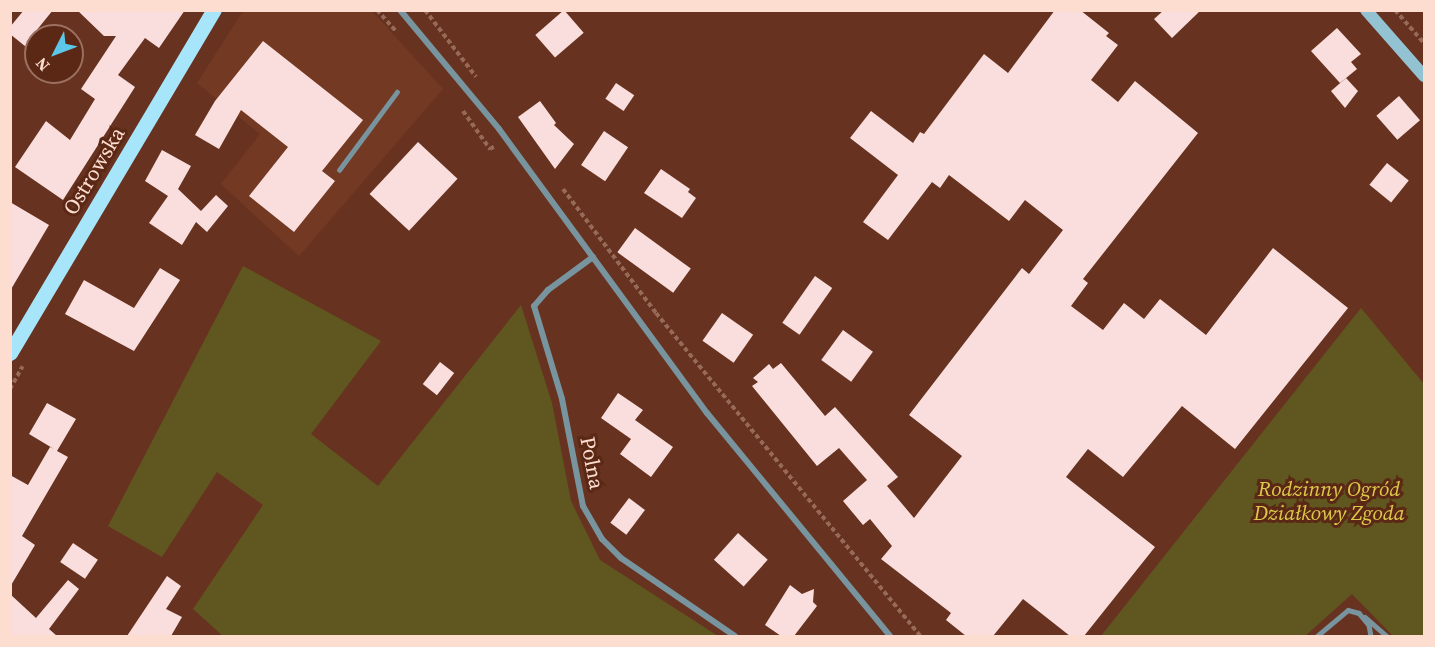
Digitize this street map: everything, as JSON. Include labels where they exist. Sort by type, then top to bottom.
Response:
[{"type":"main road","name":"Ostrowska","points":[[10,353],[214,10]]},
{"type":"street","points":[[400,10],[499,129],[707,414],[890,636]]},
{"type":"street","points":[[1366,10],[1425,76]]},
{"type":"street","name":"Polna","points":[[593,256],[548,290],[534,306],[562,399],[583,506],[602,539],[621,558],[735,636]]},
{"type":"lane","points":[[339,170],[397,92]]},
{"type":"lane","points":[[1317,636],[1348,610],[1359,614],[1387,636]]},
{"type":"lane","points":[[1359,614],[1369,625],[1371,636]]},
{"type":"path","points":[[425,10],[483,84]]},
{"type":"path","points":[[1395,10],[1425,43]]},
{"type":"path","points":[[562,187],[656,313],[920,636]]},
{"type":"shaded area","points":[[371,10],[443,89],[299,256],[221,184],[260,134],[197,83],[243,11]]},
{"type":"green space","points":[[243,266],[381,341],[311,434],[378,486],[521,305],[552,403],[571,501],[600,560],[718,636],[223,636],[193,609],[263,505],[217,472],[162,557],[108,526]]},
{"type":"green space","name":"Rodzinny Ogród Działkowy Zgoda","points":[[1361,308],[1424,384],[1424,636],[1393,636],[1352,594],[1305,636],[1101,636]]},
{"type":"building","points":[[24,10],[53,10],[42,24],[24,24],[24,45],[10,34],[10,27]]},
{"type":"building","points":[[77,10],[185,10],[159,48],[145,38],[118,75],[135,87],[63,200],[15,167],[46,121],[70,140],[95,99],[81,89],[116,36],[104,36]]},
{"type":"building","points":[[564,10],[584,33],[555,58],[535,35]]},
{"type":"building","points":[[1055,10],[1080,10],[1109,33],[1106,36],[1118,45],[1091,80],[1118,102],[1135,81],[1198,133],[1083,279],[1088,283],[1071,306],[1103,330],[1124,303],[1144,319],[1160,299],[1206,335],[1273,248],[1348,308],[1235,449],[1182,406],[1123,477],[1088,449],[1066,477],[1155,547],[1084,636],[1070,636],[1023,599],[993,636],[966,636],[946,620],[951,613],[881,559],[892,546],[870,519],[863,525],[843,501],[867,480],[839,448],[817,466],[752,386],[758,382],[753,378],[769,364],[773,369],[781,363],[825,416],[835,407],[898,477],[887,486],[914,518],[962,456],[909,415],[1022,268],[1029,274],[1063,230],[1025,200],[1009,221],[949,175],[940,188],[932,182],[888,240],[863,222],[898,175],[850,138],[871,111],[913,143],[920,132],[924,134],[984,54],[1008,73]]},
{"type":"building","points":[[1164,10],[1201,10],[1172,38],[1154,19]]},
{"type":"building","points":[[1337,28],[1361,54],[1351,62],[1357,69],[1340,83],[1311,51]]},
{"type":"building","points":[[263,41],[363,120],[322,171],[335,181],[294,232],[249,196],[288,147],[241,110],[219,149],[195,135],[215,101]]},
{"type":"building","points":[[1346,78],[1358,91],[1345,108],[1331,91]]},
{"type":"building","points":[[616,83],[634,95],[624,111],[605,99]]},
{"type":"building","points":[[1399,96],[1420,120],[1397,140],[1376,116]]},
{"type":"building","points":[[540,101],[556,123],[554,125],[574,144],[555,169],[518,117]]},
{"type":"building","points":[[604,131],[628,147],[605,181],[581,165]]},
{"type":"building","points":[[418,142],[457,179],[409,231],[370,194]]},
{"type":"building","points":[[162,150],[191,166],[178,189],[201,211],[216,195],[228,206],[207,232],[196,222],[182,245],[149,223],[168,196],[145,181]]},
{"type":"building","points":[[1387,163],[1409,181],[1391,202],[1369,185]]},
{"type":"building","points":[[661,169],[690,189],[688,192],[696,198],[682,218],[644,193]]},
{"type":"building","points":[[10,202],[49,225],[10,291]]},
{"type":"building","points":[[635,228],[691,269],[673,293],[617,252]]},
{"type":"building","points":[[160,268],[180,280],[134,351],[65,314],[84,280],[134,308]]},
{"type":"building","points":[[815,276],[832,288],[800,335],[782,323]]},
{"type":"building","points":[[722,313],[753,335],[734,363],[702,341]]},
{"type":"building","points":[[843,330],[873,352],[851,382],[821,360]]},
{"type":"building","points":[[440,362],[454,373],[437,395],[423,384]]},
{"type":"building","points":[[618,393],[643,410],[635,420],[673,447],[651,477],[620,454],[631,439],[601,418]]},
{"type":"building","points":[[47,403],[76,419],[57,451],[68,457],[22,536],[35,545],[10,587],[10,475],[28,485],[50,447],[54,449],[29,434]]},
{"type":"building","points":[[629,498],[645,510],[626,535],[610,523]]},
{"type":"building","points":[[738,533],[768,560],[744,587],[714,560]]},
{"type":"building","points":[[73,543],[98,560],[85,579],[60,562]]},
{"type":"building","points":[[167,576],[181,586],[166,609],[182,617],[171,636],[127,636]]},
{"type":"building","points":[[68,580],[79,589],[49,629],[57,636],[10,636],[10,594],[36,618]]},
{"type":"building","points":[[790,585],[802,594],[814,589],[813,602],[817,606],[794,636],[781,636],[765,625]]}]
